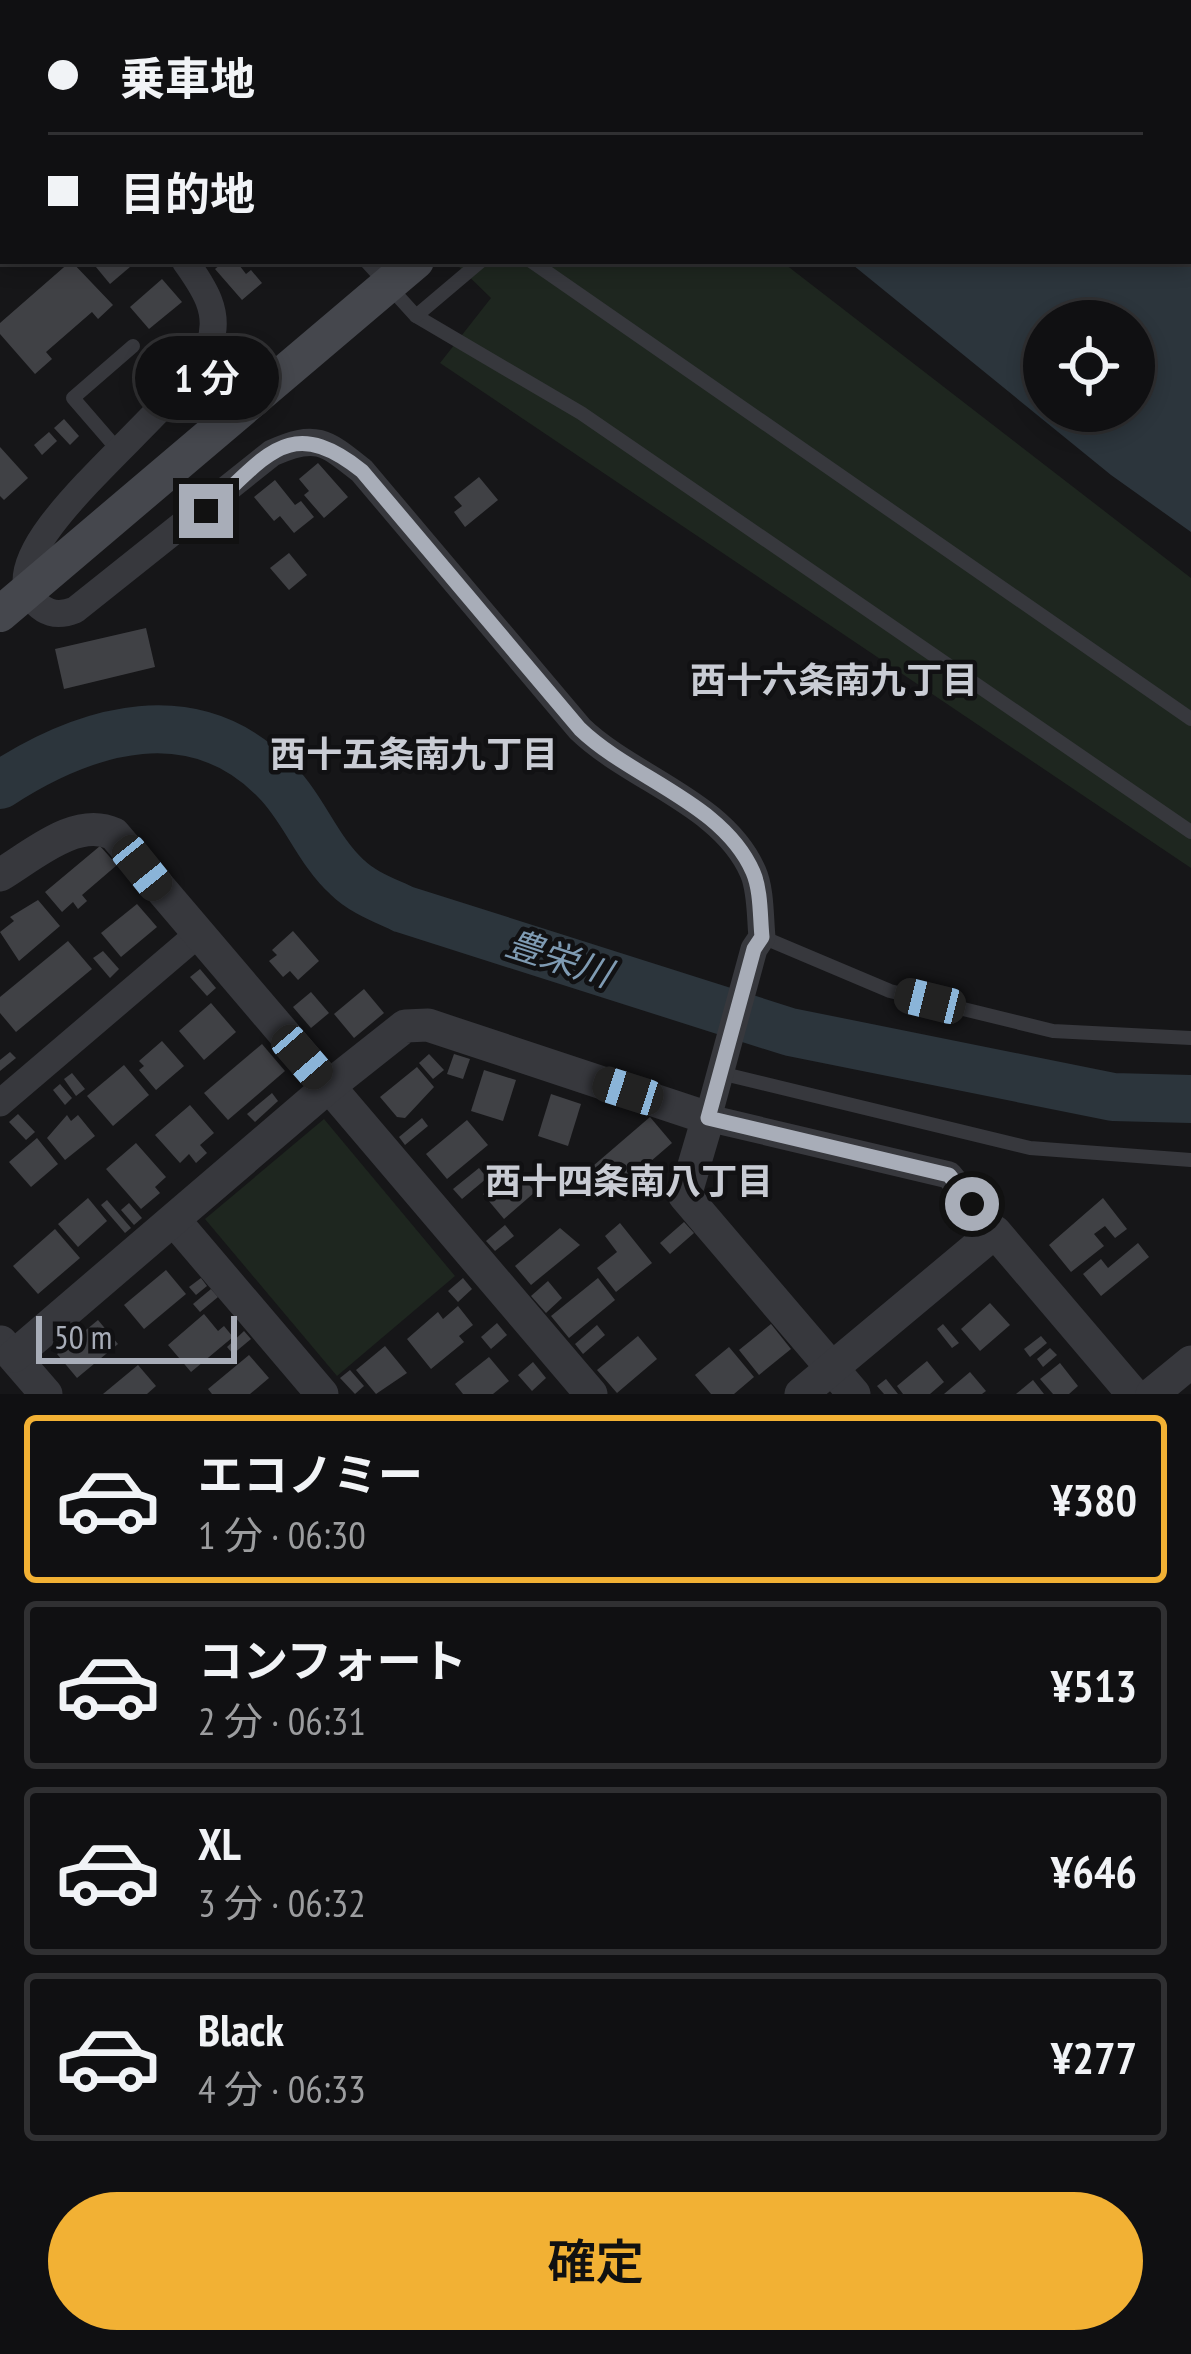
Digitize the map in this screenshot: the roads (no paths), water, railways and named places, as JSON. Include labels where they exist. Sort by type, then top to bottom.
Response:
[{"type":"main road","points":[[13,603],[396,268]]},
{"type":"street","points":[[187,264],[210,296],[212,340],[197,370],[164,410],[39,528],[21,566],[13,603],[60,616],[75,610],[272,453],[302,439],[330,445],[362,471],[580,729],[608,756],[704,814],[734,839],[755,875],[758,943],[686,1196],[843,1381]]},
{"type":"street","points":[[0,875],[74,831],[99,827],[114,835],[591,1394]]},
{"type":"street","points":[[0,1103],[197,935]]},
{"type":"street","points":[[46,1394],[4,1355],[175,1220],[405,1026],[428,1025],[708,1118],[949,1175],[1133,1394]]},
{"type":"street","points":[[175,1220],[322,1394]]},
{"type":"street","points":[[801,1394],[843,1381],[995,1232]]},
{"type":"street","points":[[1153,1394],[1191,1363]]},
{"type":"lane","points":[[416,316],[477,264]]},
{"type":"lane","points":[[535,264],[1191,719]]},
{"type":"lane","points":[[396,268],[416,316],[581,413],[1191,832]]},
{"type":"lane","points":[[118,450],[73,398],[133,346]]},
{"type":"lane","points":[[758,943],[890,991],[1053,1031],[1191,1038]]},
{"type":"lane","points":[[720,1067],[1030,1148],[1191,1160]]},
{"type":"waterway","name":"豊栄川","points":[[0,785],[34,765],[105,737],[176,730],[211,738],[244,755],[276,781],[337,867],[353,882],[403,909],[790,1032],[1113,1097],[1191,1099]]},
{"type":"district","name":"西十六条南九丁目","points":[[834,680]]},
{"type":"district","name":"西十五条南九丁目","points":[[414,754]]},
{"type":"district","name":"西十四条南八丁目","points":[[629,1181]]}]
